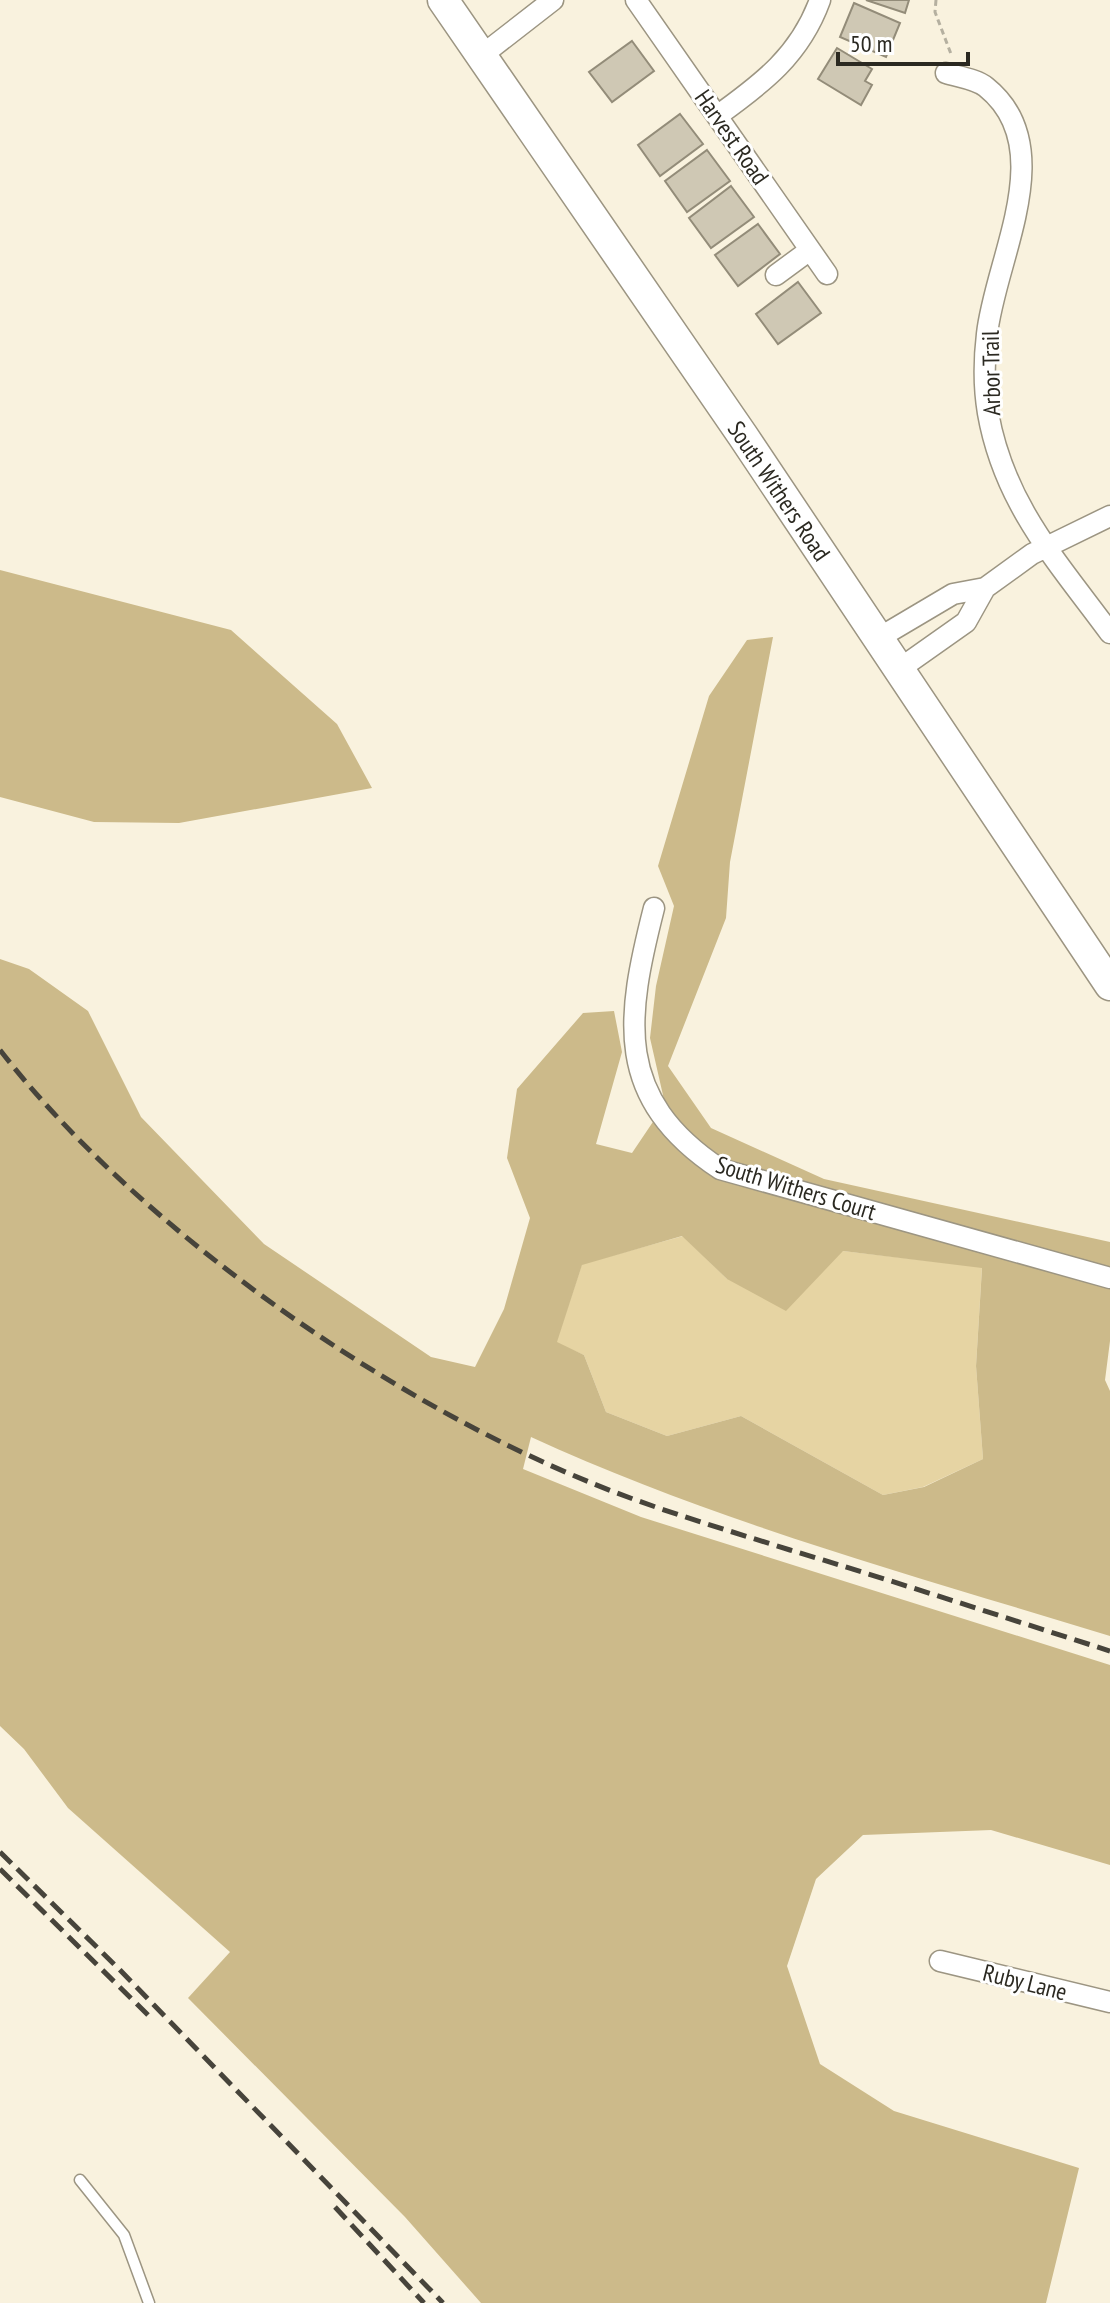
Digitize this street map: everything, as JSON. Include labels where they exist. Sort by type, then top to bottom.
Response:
[{"type":"main road","name":"South Withers Road","points":[[443,0],[1110,985]]},
{"type":"street","points":[[481,56],[553,0]]},
{"type":"street","name":"Harvest Road","points":[[636,0],[827,274]]},
{"type":"street","points":[[717,116],[786,62],[805,34],[820,0]]},
{"type":"street","name":"Arbor Trail","points":[[946,73],[983,85],[1002,102],[1016,128],[1021,161],[1020,190],[987,334],[988,411],[1005,474],[1029,526],[1110,633]]},
{"type":"street","points":[[776,275],[810,250]]},
{"type":"street","points":[[898,670],[966,622],[985,588],[1032,554],[1110,516]]},
{"type":"street","points":[[877,639],[953,594],[985,588]]},
{"type":"street","name":"South Withers Court","points":[[654,908],[638,970],[634,1042],[643,1085],[652,1105],[697,1154],[720,1169],[1110,1278]]},
{"type":"street","name":"Ruby Lane","points":[[940,1961],[1110,2002]]},
{"type":"lane","points":[[80,2180],[124,2235],[149,2303]]},
{"type":"path","points":[[936,0],[935,12],[952,54],[946,73]]},
{"type":"shaded area","points":[[0,570],[231,630],[337,724],[372,788],[179,823],[94,822],[0,797]]},
{"type":"shaded area","points":[[773,637],[730,862],[726,918],[668,1066],[711,1128],[824,1179],[1110,1242],[1110,1341],[1105,1380],[1110,1391],[1110,1636],[744,1521],[672,1496],[531,1437],[523,1469],[641,1517],[1110,1665],[1110,1865],[991,1830],[863,1835],[816,1879],[787,1966],[820,2064],[894,2111],[1079,2168],[1046,2303],[481,2303],[405,2217],[188,1998],[230,1952],[68,1808],[24,1749],[0,1726],[0,959],[29,969],[88,1011],[141,1117],[264,1244],[431,1357],[475,1367],[504,1309],[530,1218],[507,1158],[517,1089],[583,1013],[614,1011],[622,1052],[596,1144],[632,1153],[665,1104],[650,1038],[656,986],[674,906],[658,866],[709,696],[747,640]],"holes":[[[682,1236],[727,1279],[786,1311],[843,1251],[982,1268],[976,1366],[983,1459],[924,1487],[883,1495],[741,1416],[667,1436],[606,1412],[584,1355],[557,1342],[582,1265]]]},
{"type":"shaded area","points":[[683,1236],[727,1279],[843,1251],[982,1267],[976,1366],[983,1459],[923,1487],[883,1495],[741,1416],[667,1436],[606,1412],[584,1355],[556,1343],[582,1264]]},
{"type":"building","points":[[866,0],[909,0],[905,13]]},
{"type":"building","points":[[854,3],[900,23],[886,57],[840,37]]},
{"type":"building","points":[[632,41],[654,71],[612,102],[589,72]]},
{"type":"building","points":[[837,48],[872,69],[865,81],[872,85],[861,105],[818,79]]},
{"type":"building","points":[[680,114],[703,144],[660,176],[638,145]]},
{"type":"building","points":[[707,150],[730,181],[687,212],[665,181]]},
{"type":"building","points":[[731,186],[754,217],[711,248],[689,218]]},
{"type":"building","points":[[758,224],[780,254],[738,286],[715,255]]},
{"type":"building","points":[[798,282],[821,313],[778,344],[756,314]]},
{"type":"railway","points":[[0,1050],[57,1116],[122,1181],[194,1243],[271,1302],[351,1357],[433,1406],[514,1449],[642,1502],[1110,1651]]},
{"type":"railway","points":[[0,1852],[118,1968],[443,2303]]},
{"type":"railway","points":[[0,1869],[148,2015]]},
{"type":"railway","points":[[335,2207],[424,2303]]}]
